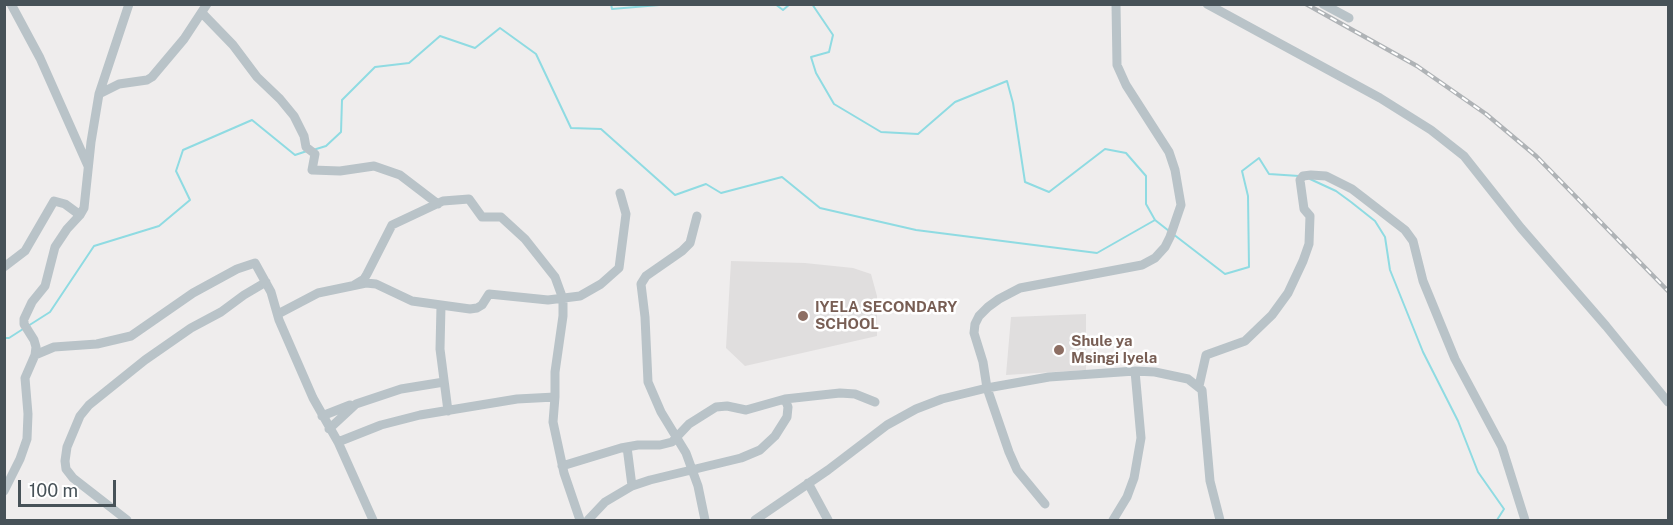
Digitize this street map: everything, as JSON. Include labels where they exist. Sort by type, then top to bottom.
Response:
[{"type":"street","points":[[11,4],[40,58],[88,166]]},
{"type":"street","points":[[4,491],[27,439],[28,414],[25,378],[35,355],[36,344],[26,328],[26,312],[45,286],[55,247],[80,215],[86,200],[88,166],[99,94],[129,4]]},
{"type":"street","points":[[1045,504],[1014,465],[987,388],[983,362],[974,333],[979,316],[988,307],[1020,288],[1142,265],[1155,258],[1170,237],[1181,205],[1180,195],[1168,152],[1126,85],[1117,65],[1116,4]]},
{"type":"street","points":[[1207,4],[1380,98],[1431,130],[1456,149],[1668,402]]},
{"type":"street","points":[[1323,4],[1349,18]]},
{"type":"street","points":[[99,94],[119,84],[150,79],[184,39],[204,9],[257,77],[294,116],[304,136],[306,147],[315,154],[312,170],[340,171],[374,166],[400,175],[438,204]]},
{"type":"street","points":[[1220,520],[1209,470],[1204,398],[1199,386],[1206,354],[1245,341],[1272,315],[1288,293],[1304,261],[1309,244],[1310,216],[1304,209],[1301,179],[1303,176],[1311,175],[1326,176],[1358,194],[1405,230],[1413,242],[1423,280],[1455,359],[1502,447],[1525,520]]},
{"type":"street","points":[[278,314],[318,293],[371,283],[402,298],[441,306],[477,308],[491,294],[526,298],[573,298],[593,290],[619,268],[626,214],[620,193]]},
{"type":"street","points":[[354,285],[364,279],[392,225],[448,200],[469,199],[482,217],[501,217],[525,239],[555,277],[563,299],[563,316],[555,372],[553,422],[562,466],[580,520]]},
{"type":"street","points":[[4,267],[25,251],[54,201],[65,204],[80,215]]},
{"type":"street","points":[[697,216],[690,243],[646,276],[641,284],[648,382],[661,412],[693,469],[705,520]]},
{"type":"street","points":[[35,355],[54,347],[97,344],[118,341],[131,336],[193,293],[253,263],[257,265],[266,282],[285,335],[322,416],[338,442],[373,520]]},
{"type":"street","points":[[127,520],[73,478],[66,469],[64,461],[67,447],[80,416],[89,405],[145,360],[191,328],[221,312],[266,282]]},
{"type":"street","points":[[441,306],[440,349],[447,411]]},
{"type":"street","points":[[1113,520],[1127,497],[1134,478],[1141,438],[1135,372]]},
{"type":"street","points":[[755,520],[901,416],[942,399],[1049,377],[1135,372],[1165,374],[1188,380],[1199,386]]},
{"type":"street","points":[[322,416],[401,389],[444,382]]},
{"type":"street","points":[[562,466],[627,447],[672,442],[689,424],[716,407],[727,406],[747,410],[785,399],[840,393],[855,394],[875,402]]},
{"type":"street","points":[[338,442],[403,419],[517,399],[555,397]]},
{"type":"street","points":[[588,520],[605,502],[632,486],[741,458],[760,450],[775,436],[785,422],[788,409],[785,399]]},
{"type":"street","points":[[329,429],[356,404]]},
{"type":"street","points":[[627,447],[632,486]]},
{"type":"street","points":[[808,483],[828,520]]},
{"type":"shaded area","name":"IYELA SECONDARY SCHOOL","points":[[731,261],[805,263],[853,268],[871,274],[877,296],[877,336],[745,366],[726,348]]},
{"type":"shaded area","points":[[1086,314],[1086,370],[1006,375],[1011,317]]},
{"type":"waterway","points":[[611,4],[612,9],[671,4]]},
{"type":"waterway","points":[[775,4],[783,10],[790,4]]},
{"type":"waterway","points":[[812,4],[833,35],[829,52],[811,57],[816,73],[834,104],[881,132],[918,134],[955,102],[1007,81],[1013,103],[1025,182],[1049,192],[1105,149],[1126,153],[1146,176],[1146,204],[1155,220],[1169,231]]},
{"type":"waterway","points":[[313,150],[326,146],[341,132],[342,100],[375,67],[409,63],[440,36],[475,48],[500,28],[536,54],[571,128],[601,129],[675,195],[706,184],[721,193],[782,177],[820,208],[916,230],[1097,253],[1155,220]]},
{"type":"waterway","points":[[28,326],[50,312],[94,246],[159,226],[190,200],[176,171],[183,150],[252,120],[295,155],[307,151]]},
{"type":"waterway","points":[[1173,234],[1225,274],[1249,267],[1248,196],[1242,171],[1259,158],[1269,174],[1299,176]]},
{"type":"waterway","points":[[1310,179],[1336,191],[1351,202],[1375,221],[1385,237],[1390,270],[1423,352],[1458,421],[1478,472],[1504,509],[1497,520]]},
{"type":"waterway","points":[[4,338],[9,338],[23,329]]},
{"type":"railway","points":[[1306,4],[1417,66],[1486,114],[1536,156],[1668,291]]},
{"type":"place","name":"IYELA SECONDARY SCHOOL","points":[[803,316]]},
{"type":"place","name":"Shule ya Msingi Iyela","points":[[1059,350]]}]
